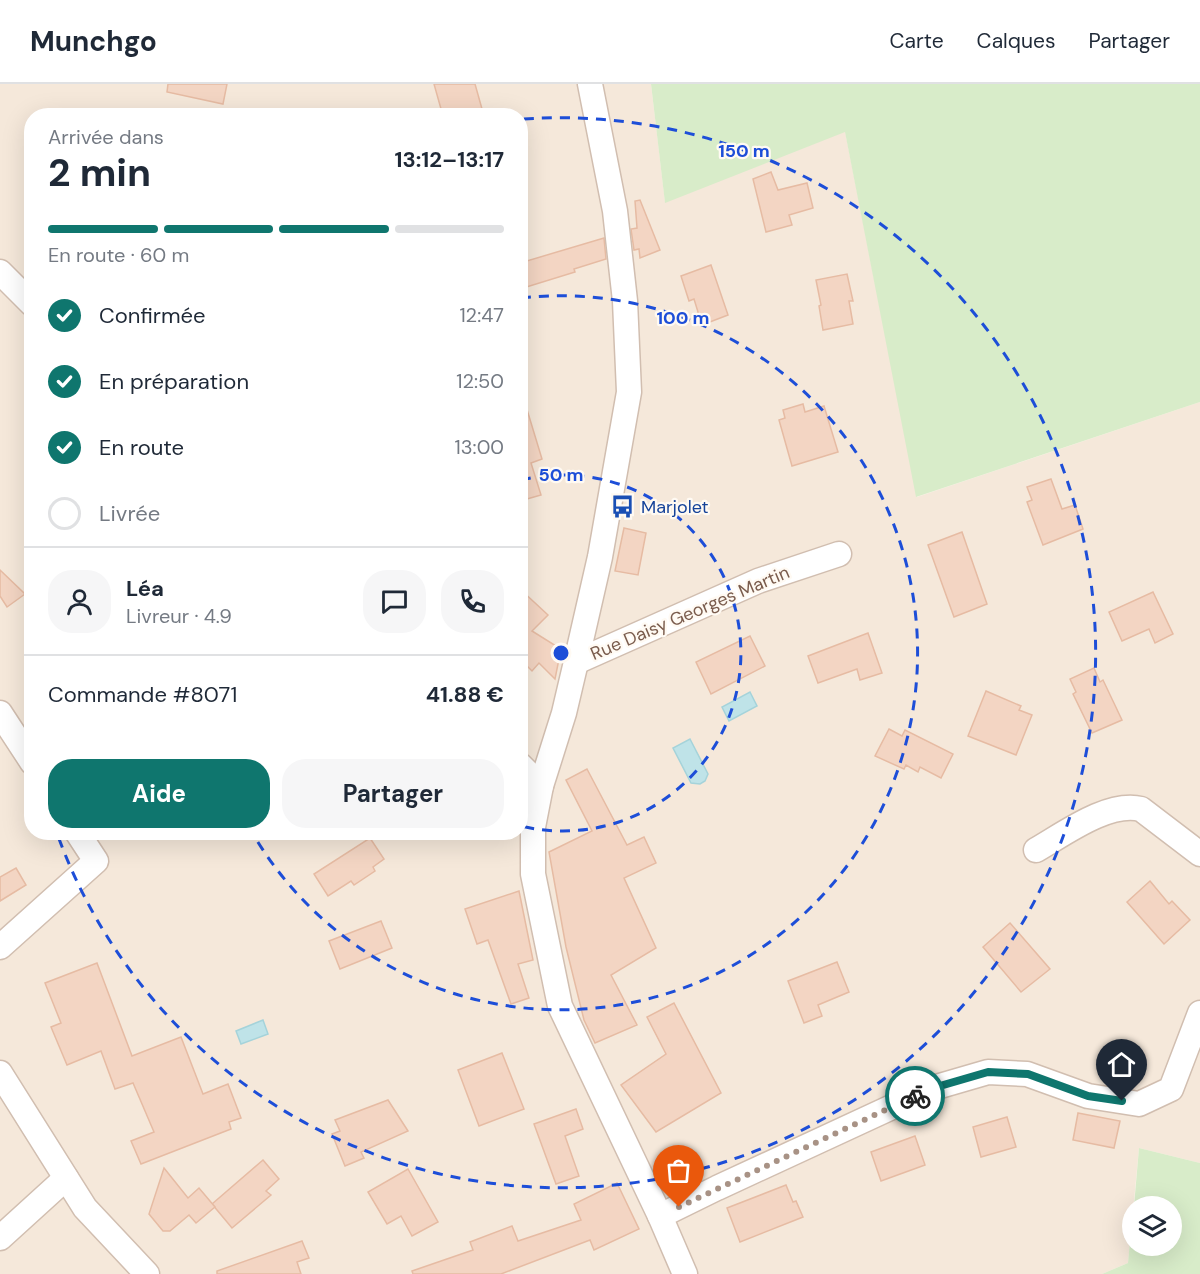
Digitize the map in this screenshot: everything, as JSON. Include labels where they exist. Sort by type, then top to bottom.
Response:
[{"type":"street","name":"Rue Daisy Georges Martin","points":[[590,84],[615,211],[625,301],[629,392],[600,557],[564,713],[541,786],[533,827],[533,874],[560,1006],[660,1216],[682,1273]]},
{"type":"street","points":[[0,272],[24,296]]},
{"type":"street","name":"Rue Daisy Georges Martin","points":[[576,662],[758,580],[839,554]]},
{"type":"street","points":[[0,713],[24,750]]},
{"type":"street","points":[[528,773],[541,786]]},
{"type":"street","points":[[1036,850],[1109,810],[1130,806],[1141,809],[1200,854]]},
{"type":"street","points":[[0,947],[96,861],[83,840]]},
{"type":"street","points":[[660,1216],[933,1088],[988,1072],[1028,1074],[1088,1096],[1139,1104],[1171,1089],[1200,1013]]},
{"type":"street","points":[[0,1073],[84,1208],[147,1274]]},
{"type":"street","points":[[0,1238],[66,1178]]},
{"type":"shaded area","points":[[0,84],[651,84],[665,202],[845,131],[917,497],[1200,402],[1200,1163],[1139,1148],[1134,1196],[1122,1196],[1122,1256],[1129,1256],[1128,1263],[1102,1274],[0,1274]]},
{"type":"green space","points":[[651,84],[1200,84],[1200,402],[916,497],[845,132],[665,203]]},
{"type":"green space","points":[[1139,1148],[1200,1163],[1200,1274],[1102,1274],[1128,1263],[1129,1256],[1182,1256],[1182,1196],[1135,1196]]},
{"type":"water","points":[[750,692],[757,706],[729,721],[722,707]]},
{"type":"water","points":[[690,739],[708,774],[705,781],[700,784],[691,783],[673,748]]},
{"type":"water","points":[[263,1020],[268,1034],[241,1044],[236,1031]]},
{"type":"building","points":[[168,84],[227,84],[223,104],[167,92]]},
{"type":"building","points":[[434,84],[475,84],[482,108],[441,108]]},
{"type":"building","points":[[771,172],[778,190],[807,183],[813,208],[789,215],[792,225],[766,232],[753,179]]},
{"type":"building","points":[[640,200],[660,250],[640,258],[639,249],[634,250],[631,229],[637,228],[635,201]]},
{"type":"building","points":[[604,238],[606,259],[574,269],[575,272],[528,287],[528,261]]},
{"type":"building","points":[[711,265],[728,315],[702,325],[694,299],[689,301],[681,276]]},
{"type":"building","points":[[847,274],[853,301],[849,301],[853,324],[823,330],[816,280]]},
{"type":"building","points":[[803,404],[805,412],[824,406],[838,452],[792,466],[779,420],[785,418],[783,410]]},
{"type":"building","points":[[528,413],[542,459],[531,463],[541,495],[528,499]]},
{"type":"building","points":[[1051,479],[1062,509],[1075,505],[1083,529],[1043,545],[1027,502],[1032,500],[1027,487]]},
{"type":"building","points":[[624,528],[646,533],[638,575],[615,571]]},
{"type":"building","points":[[962,532],[987,604],[954,617],[928,545]]},
{"type":"building","points":[[0,570],[24,595],[7,607],[0,596]]},
{"type":"building","points":[[1153,592],[1173,634],[1155,643],[1149,629],[1122,641],[1109,612]]},
{"type":"building","points":[[528,596],[548,615],[532,631],[561,649],[555,679],[539,663],[532,671],[528,667]]},
{"type":"building","points":[[868,633],[882,673],[860,680],[857,669],[818,683],[808,656]]},
{"type":"building","points":[[750,636],[765,666],[711,694],[696,662]]},
{"type":"building","points":[[1094,668],[1100,682],[1103,680],[1122,720],[1092,733],[1073,694],[1076,692],[1070,679]]},
{"type":"building","points":[[986,691],[1021,706],[1019,710],[1032,715],[1016,755],[968,736]]},
{"type":"building","points":[[889,729],[902,736],[905,730],[953,754],[941,778],[920,767],[918,772],[906,765],[904,769],[875,756]]},
{"type":"building","points":[[587,769],[627,845],[644,837],[656,863],[624,878],[656,948],[611,975],[637,1025],[595,1043],[584,1020],[566,947],[549,852],[592,831],[566,780]]},
{"type":"building","points":[[367,840],[371,840],[384,859],[373,867],[375,871],[354,885],[351,881],[328,896],[314,874]]},
{"type":"building","points":[[16,868],[26,885],[0,901],[0,877]]},
{"type":"building","points":[[1150,881],[1169,904],[1172,901],[1190,920],[1164,944],[1127,902]]},
{"type":"building","points":[[519,891],[533,960],[518,964],[529,998],[511,1004],[488,940],[477,944],[465,909]]},
{"type":"building","points":[[381,921],[392,948],[340,969],[329,941]]},
{"type":"building","points":[[1010,923],[1050,969],[1021,992],[983,947]]},
{"type":"building","points":[[837,962],[849,992],[818,1005],[822,1016],[804,1023],[788,981]]},
{"type":"building","points":[[97,963],[132,1056],[181,1037],[203,1094],[228,1084],[241,1118],[229,1122],[231,1129],[141,1164],[131,1141],[154,1132],[133,1083],[115,1089],[101,1051],[67,1065],[51,1027],[61,1023],[45,983]]},
{"type":"building","points":[[674,1003],[721,1093],[656,1132],[621,1085],[666,1054],[647,1017]]},
{"type":"building","points":[[502,1053],[524,1109],[479,1126],[458,1070]]},
{"type":"building","points":[[388,1100],[408,1131],[361,1152],[364,1158],[345,1166],[332,1134],[340,1131],[335,1120]]},
{"type":"building","points":[[576,1109],[583,1129],[565,1136],[579,1176],[556,1184],[534,1124]]},
{"type":"building","points":[[1078,1113],[1120,1121],[1114,1148],[1073,1140]]},
{"type":"building","points":[[1007,1117],[1016,1147],[981,1157],[973,1127]]},
{"type":"building","points":[[915,1136],[925,1165],[881,1181],[871,1152]]},
{"type":"building","points":[[263,1160],[279,1179],[266,1191],[271,1195],[232,1228],[212,1204]]},
{"type":"building","points":[[164,1168],[188,1198],[199,1188],[215,1207],[196,1223],[189,1215],[170,1231],[163,1231],[149,1214]]},
{"type":"building","points":[[408,1169],[438,1222],[412,1236],[401,1216],[387,1224],[368,1192]]},
{"type":"building","points":[[617,1183],[639,1229],[594,1250],[590,1240],[501,1274],[413,1274],[412,1271],[473,1250],[470,1242],[512,1226],[518,1241],[581,1220],[574,1204]]},
{"type":"building","points":[[786,1185],[803,1217],[740,1242],[727,1208]]},
{"type":"building","points":[[302,1241],[309,1258],[297,1262],[301,1274],[217,1274],[217,1271]]},
{"type":"way so far","points":[[679,1207],[915,1096]]},
{"type":"place","name":"Marjolet","points":[[623,507]]},
{"type":"route","points":[[915,1096],[933,1088],[988,1072],[1028,1074],[1088,1096],[1122,1101]]}]
